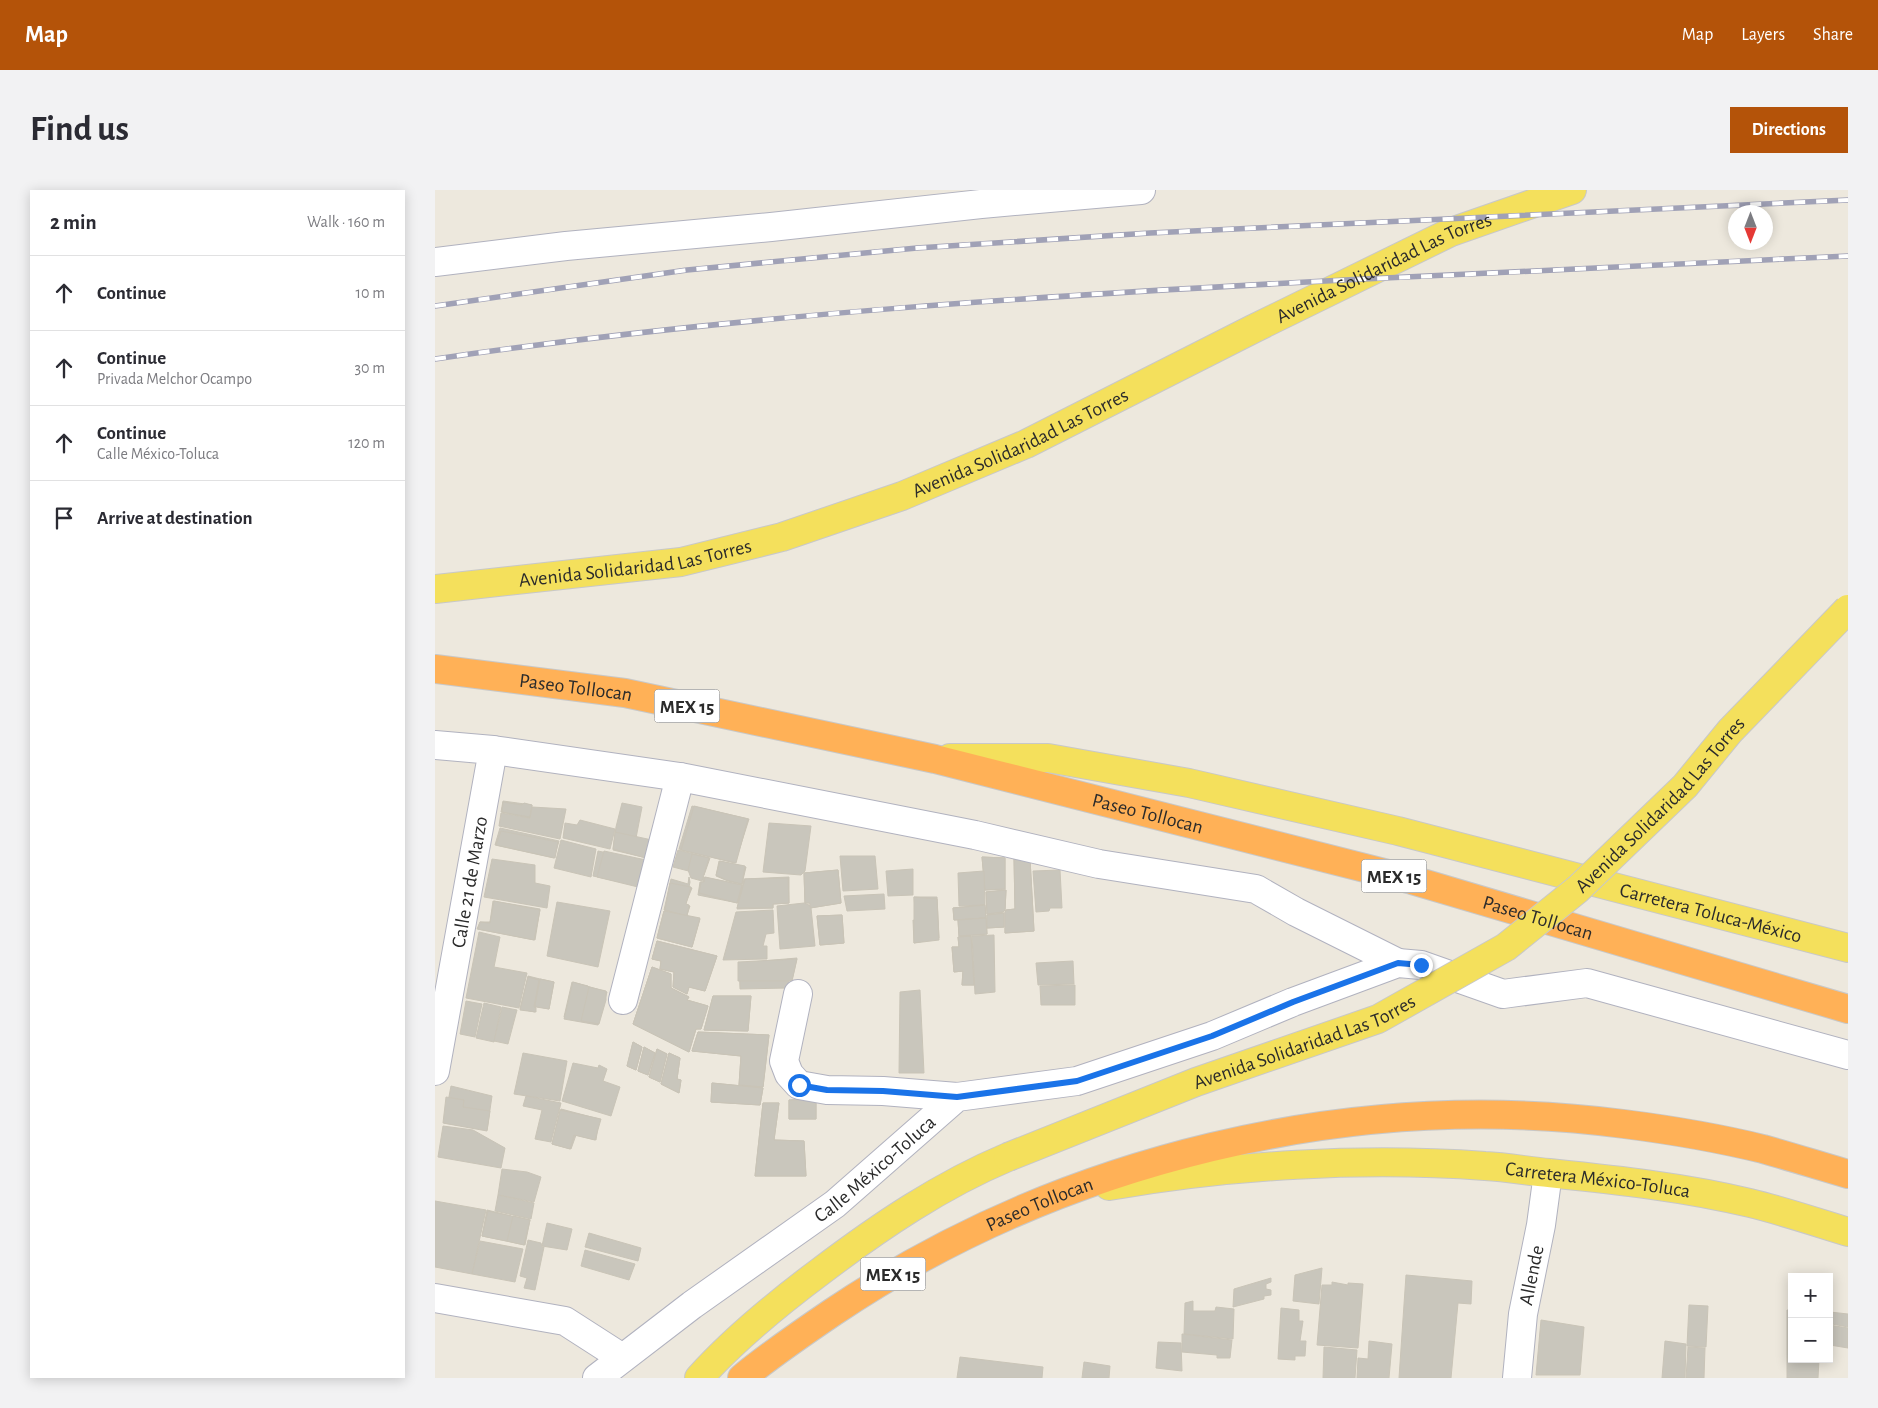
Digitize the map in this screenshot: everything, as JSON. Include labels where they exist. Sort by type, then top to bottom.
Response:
[{"type":"highway","name":"Paseo Tollocan","points":[[435,669],[625,693],[935,759],[1412,880],[1848,1009]]},
{"type":"highway","name":"Paseo Tollocan","points":[[743,1378],[806,1330],[866,1290],[984,1226],[1059,1195],[1135,1168],[1265,1136],[1336,1124],[1407,1118],[1479,1115],[1551,1118],[1622,1124],[1693,1134],[1763,1149],[1848,1174]]},
{"type":"main road","name":"Avenida Solidaridad Las Torres","points":[[435,588],[681,562],[782,537],[902,496],[1026,444],[1253,329],[1451,232],[1572,190]]},
{"type":"main road","name":"Avenida Solidaridad Las Torres","points":[[699,1378],[719,1355],[787,1296],[857,1243],[919,1204],[983,1168],[1196,1082],[1378,1019],[1506,947],[1578,889],[1685,786],[1730,731],[1848,609]]},
{"type":"main road","name":"Carretera Toluca-México","points":[[935,759],[1048,758],[1189,783],[1399,831],[1848,948]]},
{"type":"main road","name":"Carretera México-Toluca","points":[[1059,1195],[1200,1173],[1342,1164],[1485,1166],[1622,1180],[1695,1192],[1750,1203],[1848,1232]]},
{"type":"street","points":[[435,262],[566,246],[771,227],[981,204],[1141,190]]},
{"type":"street","points":[[435,745],[493,750],[680,777],[975,835],[1099,864],[1256,889],[1296,912],[1398,963],[1421,965],[1503,994],[1587,983],[1848,1055]]},
{"type":"street","name":"Calle 21 de Marzo","points":[[435,1071],[493,750]]},
{"type":"street","points":[[623,1000],[680,777]]},
{"type":"street","points":[[798,994],[784,1061],[789,1074],[799,1085],[827,1090],[883,1091],[957,1097],[1077,1081],[1212,1036],[1293,1002],[1398,963]]},
{"type":"street","name":"Calle México-Toluca","points":[[597,1378],[621,1357],[692,1305],[835,1204],[957,1097]]},
{"type":"street","name":"Allende","points":[[1517,1378],[1523,1314],[1541,1225],[1547,1173]]},
{"type":"street","points":[[435,1298],[565,1322],[621,1357]]},
{"type":"building","points":[[503,801],[532,805],[530,818],[501,812]]},
{"type":"building","points":[[503,802],[532,805],[530,817],[502,812]]},
{"type":"building","points":[[622,803],[642,807],[636,838],[651,841],[647,858],[613,850]]},
{"type":"building","points":[[692,806],[749,819],[735,863],[679,849]]},
{"type":"building","points":[[694,806],[748,819],[736,863],[681,850]]},
{"type":"building","points":[[532,807],[566,809],[560,839],[499,826],[501,813],[530,818]]},
{"type":"building","points":[[580,820],[615,829],[610,849],[563,838],[565,823],[577,825]]},
{"type":"building","points":[[769,823],[811,826],[805,871],[801,875],[763,872]]},
{"type":"building","points":[[500,828],[559,841],[554,858],[495,845]]},
{"type":"building","points":[[501,831],[558,842],[555,858],[496,845]]},
{"type":"building","points":[[615,832],[652,840],[646,858],[613,849]]},
{"type":"building","points":[[561,840],[596,849],[591,877],[554,868]]},
{"type":"building","points":[[678,850],[710,858],[704,875],[673,867]]},
{"type":"building","points":[[598,851],[645,861],[639,886],[593,876]]},
{"type":"building","points":[[604,851],[646,860],[638,887],[597,877]]},
{"type":"building","points":[[692,854],[709,858],[702,881],[691,878],[688,870]]},
{"type":"building","points":[[840,856],[875,856],[878,889],[843,891]]},
{"type":"building","points":[[982,857],[1005,858],[1005,889],[985,890]]},
{"type":"building","points":[[982,857],[1005,858],[1005,889],[985,890]]},
{"type":"building","points":[[1014,858],[1030,859],[1034,931],[1005,933],[1005,912],[1006,910],[1015,909]]},
{"type":"building","points":[[1014,858],[1030,859],[1034,931],[1005,933],[1005,912],[1006,910],[1015,909]]},
{"type":"building","points":[[492,859],[535,865],[535,883],[550,886],[547,908],[484,897]]},
{"type":"building","points":[[719,861],[746,867],[742,884],[716,876]]},
{"type":"building","points":[[720,861],[745,866],[742,884],[716,875]]},
{"type":"building","points":[[913,869],[913,895],[888,896],[886,871]]},
{"type":"building","points":[[838,870],[841,903],[810,908],[810,903],[805,903],[804,873]]},
{"type":"building","points":[[838,870],[841,903],[810,908],[810,903],[805,903],[804,873]]},
{"type":"building","points":[[1060,870],[1062,908],[1050,908],[1049,911],[1036,912],[1033,871]]},
{"type":"building","points":[[984,871],[985,905],[959,906],[958,873]]},
{"type":"building","points":[[689,877],[689,887],[692,888],[685,905],[690,906],[687,915],[664,910],[671,879],[688,884]]},
{"type":"building","points":[[703,877],[742,885],[738,903],[698,895],[700,882],[703,882]]},
{"type":"building","points":[[705,877],[742,885],[737,903],[699,893],[701,882],[704,882]]},
{"type":"building","points":[[789,877],[789,903],[773,904],[773,908],[737,909],[744,879]]},
{"type":"building","points":[[788,878],[789,903],[773,904],[773,908],[737,908],[745,879]]},
{"type":"building","points":[[670,883],[691,887],[686,904],[689,905],[687,916],[665,910]]},
{"type":"building","points":[[1006,890],[1005,910],[1003,912],[987,914],[986,892]]},
{"type":"building","points":[[1006,890],[1005,910],[1003,912],[987,914],[986,892]]},
{"type":"building","points":[[884,894],[885,909],[847,911],[844,896]]},
{"type":"building","points":[[914,897],[937,897],[939,938],[914,943],[913,920],[916,921]]},
{"type":"building","points":[[914,897],[937,899],[939,940],[914,943]]},
{"type":"building","points":[[493,901],[540,909],[535,940],[477,929],[480,922],[490,922]]},
{"type":"building","points":[[494,901],[540,910],[534,940],[478,929],[480,922],[490,923]]},
{"type":"building","points":[[557,902],[610,911],[598,967],[547,956]]},
{"type":"building","points":[[804,903],[811,908],[815,946],[780,949],[777,906]]},
{"type":"building","points":[[985,905],[986,918],[954,920],[953,908]]},
{"type":"building","points":[[985,905],[986,918],[954,920],[953,908]]},
{"type":"building","points":[[773,910],[774,933],[766,934],[763,946],[767,946],[767,959],[723,960],[736,912]]},
{"type":"building","points":[[664,911],[700,919],[692,947],[657,938]]},
{"type":"building","points":[[664,911],[700,918],[692,947],[657,938]]},
{"type":"building","points":[[1004,913],[1004,927],[987,928],[987,915]]},
{"type":"building","points":[[1004,913],[1004,927],[987,928],[987,915]]},
{"type":"building","points":[[842,915],[844,943],[820,945],[817,916]]},
{"type":"building","points":[[842,915],[844,943],[820,945],[817,916]]},
{"type":"building","points":[[986,918],[987,934],[959,936],[958,920]]},
{"type":"building","points":[[986,918],[987,934],[959,936],[958,920]]},
{"type":"building","points":[[479,932],[500,937],[494,967],[527,973],[519,1008],[466,998]]},
{"type":"building","points":[[994,935],[995,992],[975,994],[972,936]]},
{"type":"building","points":[[971,936],[974,985],[962,985],[963,971],[954,972],[952,947],[959,947],[958,937]]},
{"type":"building","points":[[971,936],[974,985],[962,985],[963,971],[954,972],[952,947],[959,947],[958,937]]},
{"type":"building","points":[[657,941],[717,956],[705,991],[689,987],[687,994],[673,987],[674,972],[660,969],[661,961],[652,959]]},
{"type":"building","points":[[657,941],[717,956],[705,991],[689,987],[687,994],[673,987],[674,972],[660,969],[661,961],[652,959]]},
{"type":"building","points":[[797,958],[792,980],[789,980],[788,988],[740,989],[739,963]]},
{"type":"building","points":[[797,959],[792,981],[738,981],[738,962]]},
{"type":"building","points":[[1073,961],[1074,984],[1038,985],[1036,963]]},
{"type":"building","points":[[652,967],[671,974],[671,988],[689,997],[687,1000],[708,1006],[701,1029],[696,1029],[689,1052],[633,1024]]},
{"type":"building","points":[[652,967],[671,974],[671,988],[689,997],[687,1000],[708,1006],[701,1029],[696,1029],[689,1052],[633,1024]]},
{"type":"building","points":[[528,976],[540,979],[535,1012],[520,1009]]},
{"type":"building","points":[[528,977],[539,980],[534,1007],[536,1012],[520,1010]]},
{"type":"building","points":[[540,979],[554,982],[549,1009],[535,1006]]},
{"type":"building","points":[[540,979],[554,982],[549,1009],[536,1007],[535,1005]]},
{"type":"building","points":[[572,982],[588,986],[580,1021],[564,1017]]},
{"type":"building","points":[[573,982],[607,992],[598,1025],[564,1019]]},
{"type":"building","points":[[1075,985],[1075,1005],[1041,1005],[1040,986]]},
{"type":"building","points":[[589,987],[606,991],[606,1000],[599,1024],[581,1021]]},
{"type":"building","points":[[920,990],[924,1073],[899,1073],[900,992]]},
{"type":"building","points":[[713,996],[751,996],[748,1031],[704,1030]]},
{"type":"building","points":[[713,996],[751,996],[748,1031],[704,1030]]},
{"type":"building","points":[[466,1001],[482,1004],[475,1037],[460,1034]]},
{"type":"building","points":[[484,1003],[501,1007],[494,1042],[476,1038]]},
{"type":"building","points":[[502,1007],[517,1010],[508,1044],[494,1041]]},
{"type":"building","points":[[698,1032],[769,1035],[763,1087],[739,1085],[741,1056],[692,1051]]},
{"type":"building","points":[[698,1032],[769,1035],[763,1087],[739,1085],[741,1056],[692,1051]]},
{"type":"building","points":[[633,1042],[642,1047],[636,1070],[627,1066]]},
{"type":"building","points":[[633,1042],[642,1047],[636,1070],[627,1066]]},
{"type":"building","points":[[644,1047],[655,1053],[648,1075],[638,1071]]},
{"type":"building","points":[[644,1047],[655,1053],[648,1075],[638,1071]]},
{"type":"building","points":[[657,1049],[667,1054],[660,1082],[649,1077]]},
{"type":"building","points":[[657,1049],[667,1054],[660,1082],[649,1077]]},
{"type":"building","points":[[523,1053],[567,1061],[560,1101],[514,1094]]},
{"type":"building","points":[[669,1053],[680,1058],[677,1079],[681,1080],[679,1093],[661,1084]]},
{"type":"building","points":[[669,1053],[680,1058],[677,1079],[681,1080],[679,1093],[661,1084]]},
{"type":"building","points":[[573,1063],[598,1068],[599,1065],[607,1069],[603,1081],[620,1087],[611,1116],[562,1101]]},
{"type":"building","points":[[712,1083],[763,1088],[760,1105],[711,1102]]},
{"type":"building","points":[[712,1083],[763,1088],[760,1105],[711,1102]]},
{"type":"building","points":[[451,1086],[492,1096],[487,1130],[444,1123]]},
{"type":"building","points":[[526,1096],[561,1103],[551,1142],[535,1139],[542,1110],[523,1106]]},
{"type":"building","points":[[446,1097],[464,1100],[463,1107],[490,1111],[487,1131],[443,1123]]},
{"type":"building","points":[[816,1099],[816,1119],[789,1119],[789,1100]]},
{"type":"building","points":[[816,1099],[816,1119],[789,1119],[789,1100]]},
{"type":"building","points":[[763,1103],[779,1103],[774,1140],[804,1141],[806,1176],[755,1176]]},
{"type":"building","points":[[763,1103],[779,1103],[774,1140],[804,1141],[806,1176],[755,1176]]},
{"type":"building","points":[[561,1109],[599,1119],[596,1140],[576,1135],[571,1149],[552,1144]]},
{"type":"building","points":[[560,1110],[601,1119],[595,1140],[574,1135],[570,1149],[552,1144]]},
{"type":"building","points":[[443,1126],[473,1130],[505,1148],[501,1168],[438,1157]]},
{"type":"building","points":[[502,1169],[527,1172],[541,1177],[534,1202],[498,1195]]},
{"type":"building","points":[[498,1195],[534,1203],[531,1219],[495,1211]]},
{"type":"building","points":[[435,1201],[486,1210],[472,1274],[435,1267]]},
{"type":"building","points":[[487,1210],[511,1216],[507,1241],[482,1236]]},
{"type":"building","points":[[488,1211],[530,1220],[525,1245],[482,1236]]},
{"type":"building","points":[[513,1216],[530,1220],[524,1245],[507,1241]]},
{"type":"building","points":[[547,1223],[572,1229],[567,1250],[542,1246]]},
{"type":"building","points":[[589,1233],[641,1248],[638,1261],[585,1247]]},
{"type":"building","points":[[528,1240],[541,1243],[542,1247],[544,1247],[535,1290],[524,1288],[527,1278],[520,1276]]},
{"type":"building","points":[[480,1241],[523,1249],[515,1282],[472,1274]]},
{"type":"building","points":[[585,1250],[635,1264],[629,1280],[581,1266]]},
{"type":"building","points":[[1322,1268],[1319,1304],[1293,1301],[1295,1275]]},
{"type":"building","points":[[1406,1275],[1472,1281],[1471,1304],[1458,1303],[1451,1378],[1399,1378]]},
{"type":"building","points":[[1271,1278],[1271,1282],[1266,1284],[1266,1289],[1271,1290],[1271,1295],[1264,1296],[1264,1299],[1233,1307],[1234,1289]]},
{"type":"building","points":[[1332,1282],[1348,1285],[1348,1283],[1363,1284],[1358,1348],[1317,1345],[1322,1285],[1332,1285]]},
{"type":"building","points":[[1193,1301],[1193,1311],[1215,1311],[1216,1307],[1234,1309],[1233,1339],[1184,1334],[1185,1303]]},
{"type":"building","points":[[1689,1305],[1708,1306],[1706,1347],[1687,1346]]},
{"type":"building","points":[[1281,1308],[1299,1310],[1299,1321],[1303,1321],[1300,1341],[1306,1341],[1305,1356],[1295,1356],[1295,1360],[1278,1359]]},
{"type":"building","points":[[1788,1310],[1788,1363],[1819,1363],[1818,1378],[1787,1378]]},
{"type":"building","points":[[1833,1312],[1848,1314],[1848,1327],[1833,1324]]},
{"type":"building","points":[[1541,1320],[1584,1327],[1580,1375],[1536,1375]]},
{"type":"building","points":[[1833,1326],[1848,1328],[1848,1348],[1833,1346]]},
{"type":"building","points":[[1182,1334],[1232,1340],[1230,1358],[1217,1358],[1217,1355],[1182,1352]]},
{"type":"building","points":[[1369,1341],[1392,1344],[1389,1378],[1357,1378],[1358,1358],[1368,1359]]},
{"type":"building","points":[[1665,1341],[1686,1344],[1685,1378],[1662,1378]]},
{"type":"building","points":[[1158,1342],[1181,1343],[1182,1371],[1156,1368]]},
{"type":"building","points":[[1324,1347],[1357,1350],[1355,1378],[1323,1378]]},
{"type":"building","points":[[1688,1347],[1705,1348],[1704,1378],[1686,1378]]},
{"type":"building","points":[[960,1357],[1043,1367],[1042,1378],[957,1378]]},
{"type":"building","points":[[1084,1362],[1110,1366],[1109,1378],[1082,1378]]},
{"type":"railway","points":[[435,306],[687,270],[917,248],[1150,233],[1848,200]]},
{"type":"railway","points":[[435,359],[666,330],[782,318],[1015,299],[1364,279],[1848,256]]},
{"type":"route","points":[[799,1085],[827,1090],[883,1091],[957,1097],[1077,1081],[1212,1036],[1293,1002],[1398,963],[1421,965]]}]
